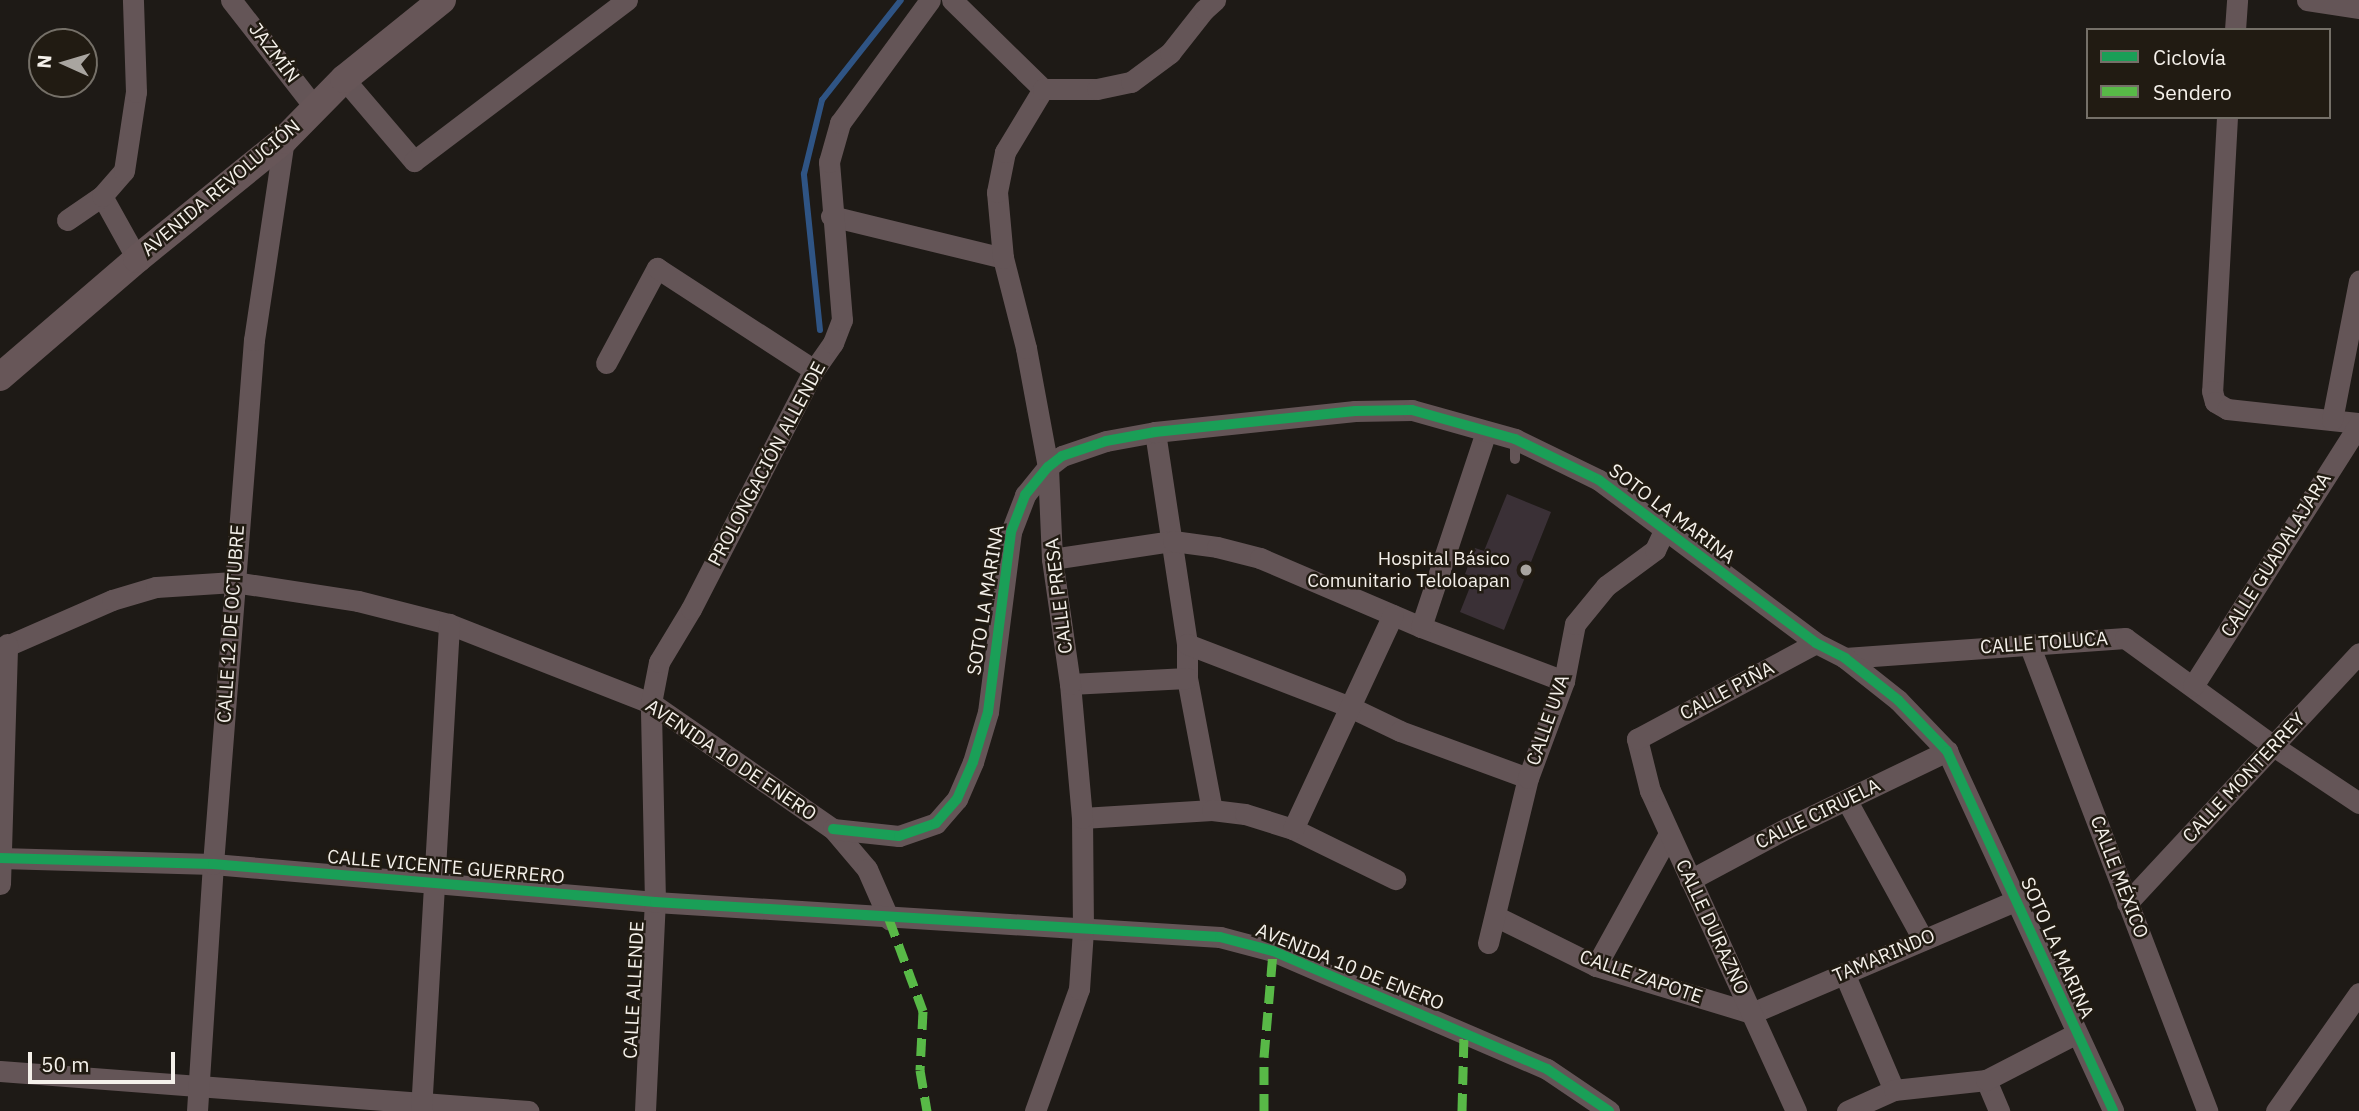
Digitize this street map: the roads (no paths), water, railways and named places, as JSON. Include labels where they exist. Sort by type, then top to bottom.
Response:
[{"type":"street","name":"AVENIDA REVOLUCIÓN","points":[[0,377],[137,259],[284,140],[344,79],[442,0]]},
{"type":"street","points":[[344,79],[414,161],[627,0]]},
{"type":"street","name":"PROLONGACIÓN ALLENDE","points":[[651,703],[659,662],[691,609],[814,370],[833,343],[842,320],[831,216],[829,162],[840,123],[930,0]]},
{"type":"street","points":[[952,0],[1043,89],[1097,89],[1131,82],[1170,52],[1204,10],[1216,0]]},
{"type":"street","points":[[2235,28],[2237,0]]},
{"type":"street","points":[[2307,0],[2359,8]]},
{"type":"street","points":[[67,220],[102,196],[124,171],[136,92],[127,1]]},
{"type":"street","name":"JAZMÍN","points":[[244,4],[315,107]]},
{"type":"street","name":"CALLE PRESA","points":[[1035,1111],[1079,989],[1083,930],[1082,818],[1070,684],[1052,559],[1048,467],[1026,348],[1003,258],[997,192],[1006,152],[1043,89]]},
{"type":"street","points":[[2227,119],[2212,391],[2215,402],[2227,409],[2359,424]]},
{"type":"street","name":"CALLE 12 DE OCTUBRE","points":[[197,1111],[213,864],[254,341],[284,140]]},
{"type":"street","points":[[102,196],[137,259]]},
{"type":"street","points":[[831,216],[1003,258]]},
{"type":"street","points":[[606,363],[657,268],[814,370]]},
{"type":"street","points":[[2332,421],[2359,281]]},
{"type":"street","name":"SOTO LA MARINA","points":[[834,829],[899,836],[936,823],[957,799],[973,762],[988,712],[1011,532],[1026,495],[1048,467],[1062,456],[1106,441],[1155,432],[1355,411],[1412,410],[1486,432],[1515,449],[1599,480],[1816,643],[1845,658],[1898,700],[1947,751],[2113,1111]]},
{"type":"street","name":"CALLE GUADALAJARA","points":[[2193,686],[2359,424]]},
{"type":"street","points":[[1155,432],[1187,644],[1186,678],[1212,810]]},
{"type":"street","points":[[1421,627],[1486,432]]},
{"type":"street","name":"CALLE UVA","points":[[1488,943],[1528,778],[1564,681],[1574,624],[1606,586],[1655,550],[1664,531]]},
{"type":"street","points":[[1052,559],[1173,541],[1217,547],[1260,558],[1421,627],[1564,681]]},
{"type":"street","name":"AVENIDA 10 DE ENERO","points":[[4,647],[112,600],[156,587],[234,582],[358,601],[449,624],[651,703],[834,829],[867,869],[889,919],[1220,937],[1273,950],[1547,1069],[1609,1111]]},
{"type":"street","points":[[1293,829],[1393,615]]},
{"type":"street","points":[[421,1106],[449,624]]},
{"type":"street","name":"CALLE TOLUCA","points":[[1845,658],[2125,638],[2275,747],[2359,803]]},
{"type":"street","name":"CALLE PIÑA","points":[[1637,739],[1816,643]]},
{"type":"street","points":[[1187,644],[1350,707],[1400,731],[1528,778]]},
{"type":"street","name":"CALLE MÉXICO","points":[[2029,644],[2207,1111]]},
{"type":"street","points":[[0,884],[4,647]]},
{"type":"street","name":"CALLE MONTERREY","points":[[2127,903],[2275,747],[2359,653]]},
{"type":"street","points":[[1070,684],[1186,678]]},
{"type":"street","name":"CALLE ALLENDE","points":[[645,1111],[655,902],[651,703]]},
{"type":"street","name":"CALLE DURAZNO","points":[[1637,739],[1650,791],[1796,1111]]},
{"type":"street","name":"CALLE CIRUELA","points":[[1690,880],[1787,828],[1947,751]]},
{"type":"street","points":[[1847,801],[1923,939]]},
{"type":"street","points":[[1082,818],[1212,810],[1245,814],[1293,829],[1395,879]]},
{"type":"street","points":[[1597,966],[1669,834]]},
{"type":"street","name":"CALLE VICENTE GUERRERO","points":[[1,858],[213,864],[432,884],[889,919]]},
{"type":"street","name":"TAMARINDO","points":[[1752,1013],[2017,900]]},
{"type":"street","name":"CALLE ZAPOTE","points":[[1494,916],[1597,966],[1752,1013]]},
{"type":"street","points":[[1844,973],[1894,1090]]},
{"type":"street","points":[[2276,1111],[2359,993]]},
{"type":"street","points":[[1847,1111],[1894,1090],[1986,1080],[2077,1033]]},
{"type":"street","points":[[0,1071],[198,1083],[421,1106],[528,1111]]},
{"type":"street","points":[[1986,1080],[1999,1111]]},
{"type":"waterway","points":[[820,330],[804,174],[822,100],[901,0]]},
{"type":"place","name":"Hospital Básico Comunitario Teloloapan","points":[[1526,570]]}]
